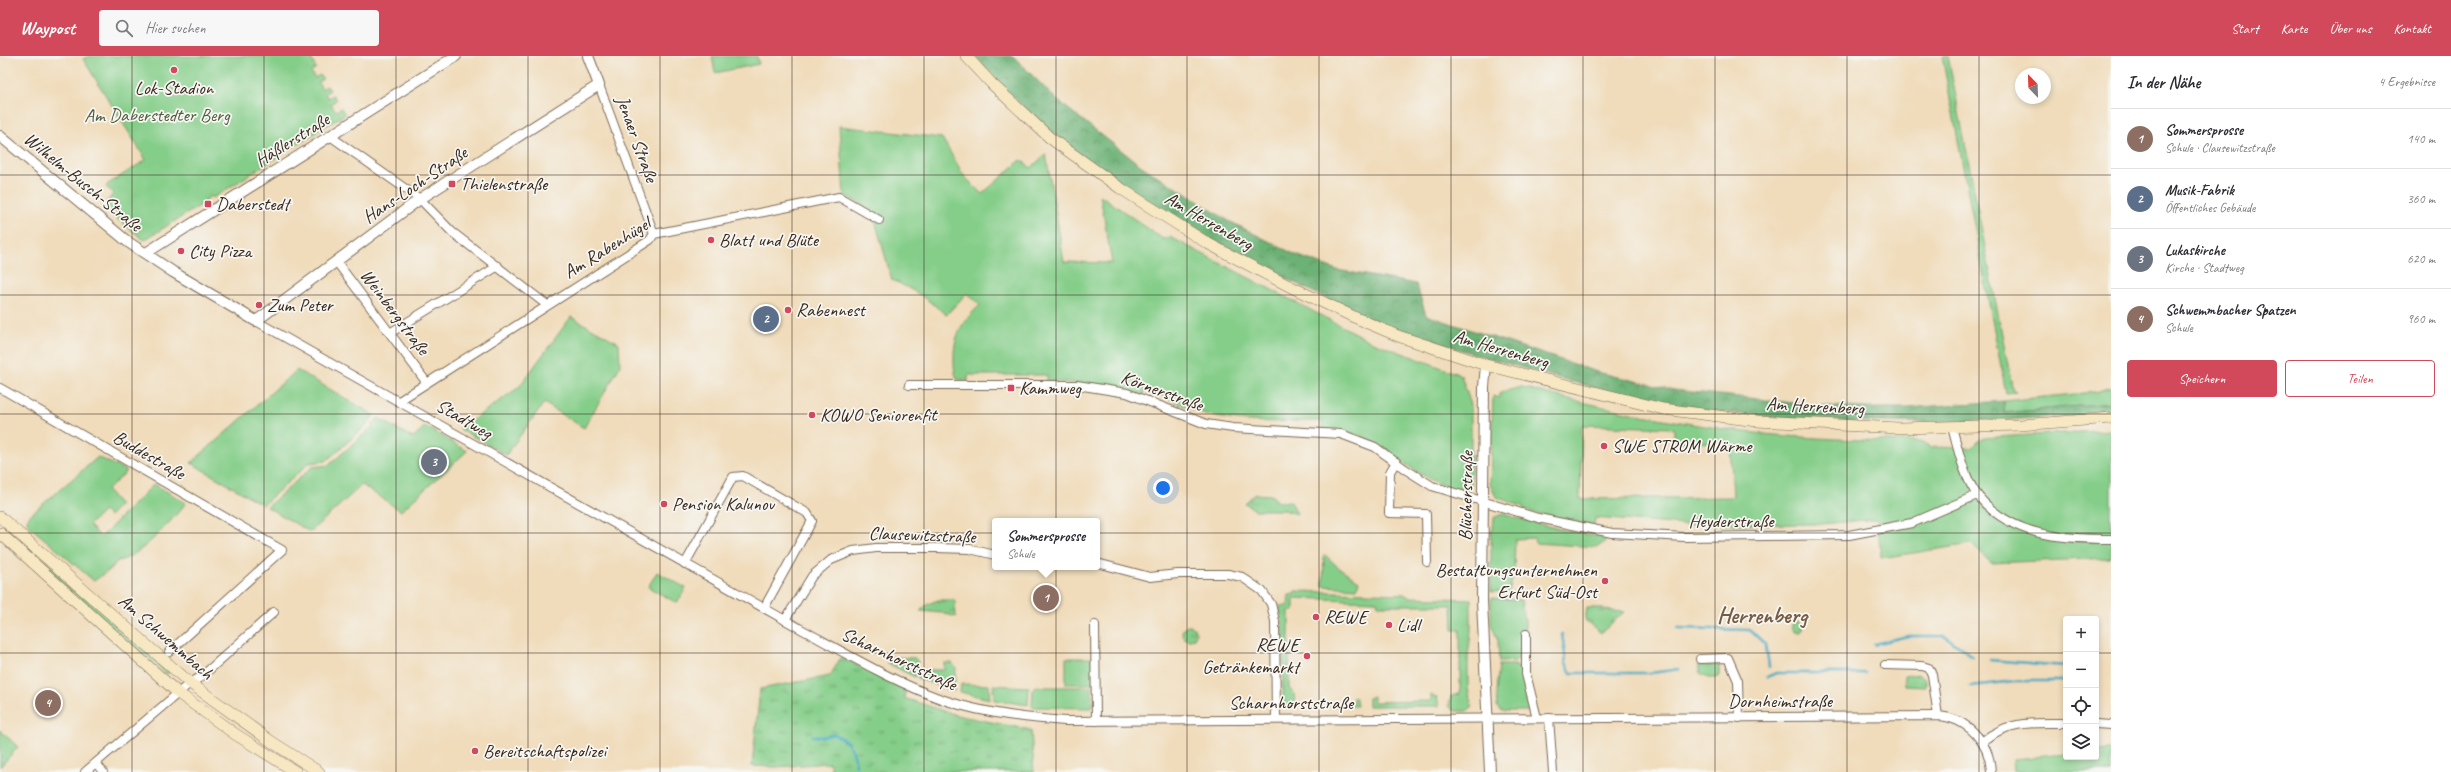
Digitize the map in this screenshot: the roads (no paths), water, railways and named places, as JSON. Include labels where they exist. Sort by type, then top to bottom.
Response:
[{"type":"main road","name":"Am Herrenberg","points":[[966,56],[997,89],[1050,138],[1114,184],[1207,243],[1287,285],[1354,317],[1398,336],[1486,365],[1615,399],[1691,413],[1813,425],[1899,428],[1952,427],[2111,418]]},
{"type":"main road","name":"Am Schwemmbach","points":[[0,517],[190,683],[272,742],[319,772]]},
{"type":"main road","name":"Am Schwemmbach","points":[[0,533],[178,693],[235,734],[296,772]]},
{"type":"street","name":"Häßlerstraße","points":[[146,253],[456,56]]},
{"type":"street","name":"Jenaer Straße","points":[[588,56],[654,234]]},
{"type":"street","name":"Hans-Loch-Straße","points":[[256,321],[420,199],[599,85]]},
{"type":"street","name":"Wilhelm-Busch-Straße","points":[[0,136],[111,228],[146,253]]},
{"type":"street","points":[[330,136],[420,199],[447,228],[547,305]]},
{"type":"street","name":"Am Rabenhügel","points":[[399,401],[650,240],[654,234],[839,197],[879,220]]},
{"type":"street","name":"Stadtweg","points":[[146,253],[173,272],[256,321],[766,610]]},
{"type":"street","name":"Weinbergstraße","points":[[336,261],[427,383]]},
{"type":"street","points":[[390,333],[498,266]]},
{"type":"street","name":"Blücherstraße","points":[[1486,365],[1482,601],[1486,719],[1490,772]]},
{"type":"street","name":"Körnerstraße","points":[[909,385],[1056,384],[1106,388],[1136,396],[1206,424],[1233,428],[1322,432],[1352,437],[1376,447],[1432,486],[1483,502]]},
{"type":"street","name":"Buddestraße","points":[[0,388],[282,550],[169,652]]},
{"type":"street","points":[[1952,427],[1965,471],[1978,495],[2009,522],[2035,532],[2064,539],[2111,539]]},
{"type":"street","points":[[1396,462],[1390,472],[1389,513],[1426,514],[1427,562]]},
{"type":"street","points":[[685,564],[733,477],[736,475],[743,476],[808,513],[812,521],[766,610]]},
{"type":"street","name":"Heyderstraße","points":[[1483,502],[1571,526],[1612,533],[1685,537],[1820,536],[1866,533],[1903,526],[1978,495]]},
{"type":"street","name":"Clausewitzstraße","points":[[785,620],[812,576],[831,560],[853,551],[876,548],[936,548],[970,549],[992,554]]},
{"type":"street","points":[[1100,564],[1150,577],[1178,574],[1228,574],[1242,577],[1262,592],[1271,604],[1275,621],[1276,719]]},
{"type":"street","name":"Scharnhorststraße","points":[[766,610],[884,674],[929,695],[990,712],[1030,719],[1096,721],[1486,719]]},
{"type":"street","points":[[85,772],[190,683],[201,677],[274,612]]},
{"type":"street","points":[[1095,625],[1096,721]]},
{"type":"street","points":[[1526,634],[1525,662],[1528,687],[1537,718]]},
{"type":"street","points":[[1700,659],[1728,658],[1738,681],[1739,718]]},
{"type":"street","points":[[1516,663],[1525,662]]},
{"type":"street","points":[[1886,665],[1922,666],[1929,668],[1932,676],[1938,716]]},
{"type":"street","name":"Dornheimstraße","points":[[1486,719],[1938,716],[1949,718],[1968,728],[1983,741],[1989,755],[1991,772]]},
{"type":"street","points":[[1549,718],[1553,772]]},
{"type":"street","points":[[1983,741],[1996,732],[2011,725],[2063,723]]},
{"type":"street","points":[[2099,724],[2111,725]]},
{"type":"street","points":[[96,762],[104,772]]},
{"type":"waterway","points":[[1678,628],[1750,630],[1766,645],[1769,667]]},
{"type":"waterway","points":[[1562,634],[1566,663],[1571,673],[1651,673],[1679,669]]},
{"type":"waterway","points":[[1874,644],[1908,636],[1944,636],[1973,656]]},
{"type":"waterway","points":[[1990,660],[2063,666]]},
{"type":"waterway","points":[[1767,677],[1776,673],[1866,673]]},
{"type":"waterway","points":[[1971,686],[2014,681],[2063,682]]},
{"type":"waterway","points":[[813,736],[822,737],[834,734],[843,740],[850,746],[854,754],[856,765]]},
{"type":"place","name":"Lok-Stadion","points":[[174,70]]},
{"type":"place","name":"Thielenstraße","points":[[452,184]]},
{"type":"place","name":"Daberstedt","points":[[208,204]]},
{"type":"place","name":"Blatt und Blüte","points":[[711,240]]},
{"type":"place","name":"City Pizza","points":[[181,251]]},
{"type":"place","name":"Zum Peter","points":[[259,305]]},
{"type":"place","name":"Rabennest","points":[[788,310]]},
{"type":"place","name":"Musik-Fabrik","points":[[766,319]]},
{"type":"place","name":"Kammweg","points":[[1011,388]]},
{"type":"place","name":"KOWO Seniorenfit","points":[[812,415]]},
{"type":"place","name":"SWE STROM Wärme","points":[[1604,446]]},
{"type":"place","name":"Lukaskirche","points":[[434,462]]},
{"type":"place","name":"Pension Kalunov","points":[[664,504]]},
{"type":"place","name":"Bestattungsunternehmen Erfurt Süd-Ost","points":[[1605,581]]},
{"type":"place","name":"Sommersprosse","points":[[1046,598]]},
{"type":"place","name":"REWE","points":[[1316,617]]},
{"type":"place","name":"Lidl","points":[[1389,625]]},
{"type":"place","name":"REWE Getränkemarkt","points":[[1307,656]]},
{"type":"place","name":"Schwemmbacher Spatzen","points":[[48,703]]},
{"type":"place","name":"Bereitschaftspolizei","points":[[475,751]]},
{"type":"district","name":"Herrenberg","points":[[1762,615]]},
{"type":"park label","name":"Am Daberstedter Berg","points":[[157,115]]}]
